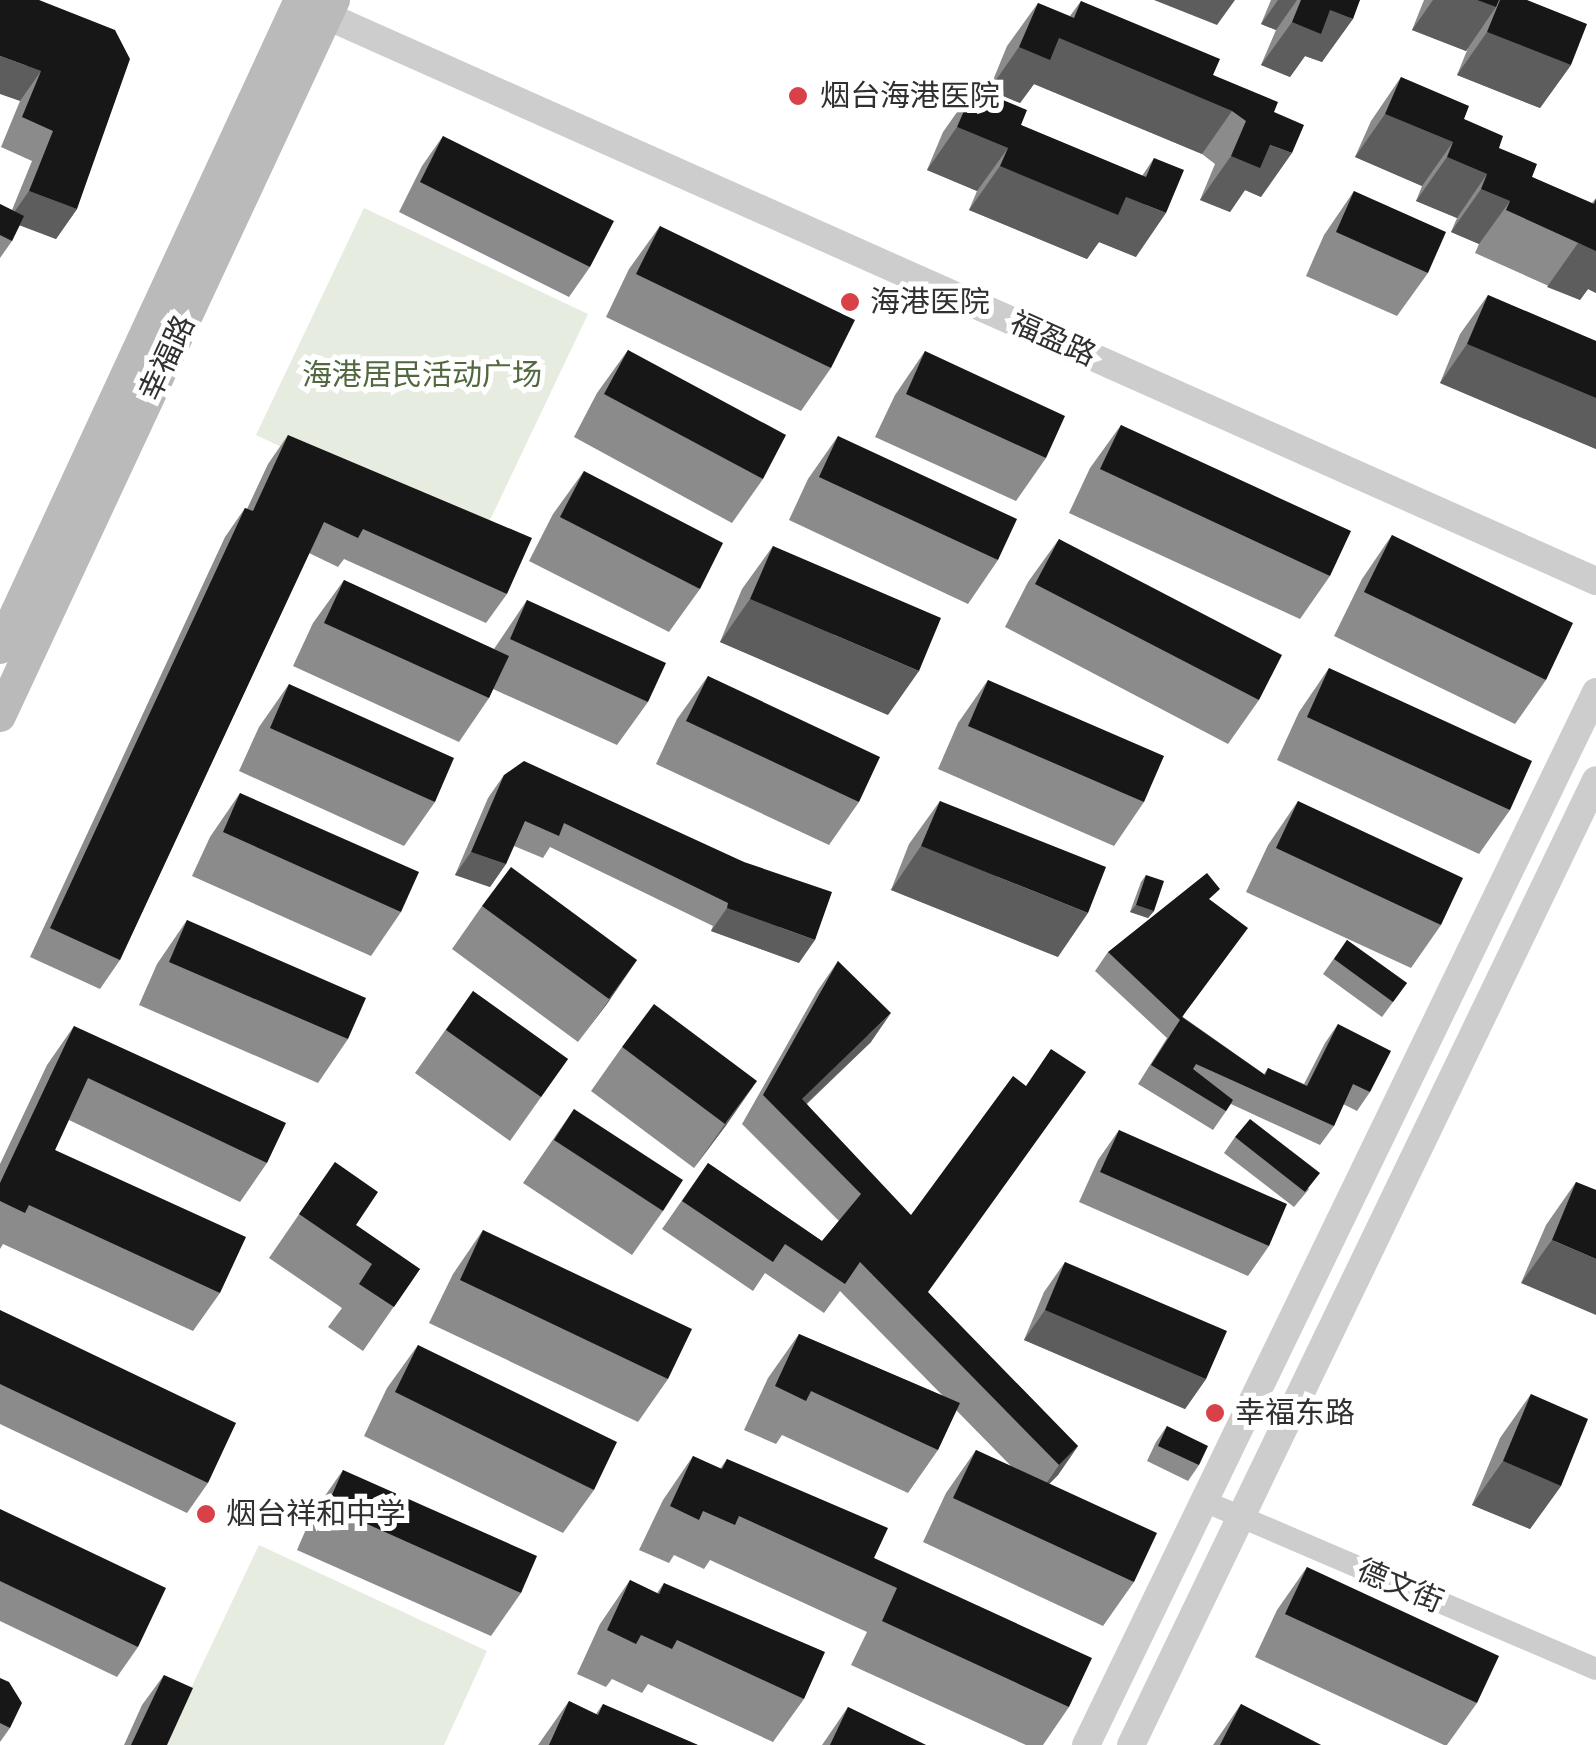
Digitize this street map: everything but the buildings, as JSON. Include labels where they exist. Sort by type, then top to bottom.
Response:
[{"type":"main road","name":"幸福路","points":[[0,648],[310,4]]},
{"type":"main road","name":"幸福路","points":[[0,716],[310,4]]},
{"type":"street","name":"福盈路","points":[[310,4],[1596,581]]},
{"type":"street","points":[[1086,1745],[1596,692]]},
{"type":"street","points":[[1131,1745],[1596,780]]},
{"type":"street","name":"德文街","points":[[1204,1501],[1596,1669]]},
{"type":"green space","name":"海港居民活动广场","points":[[364,208],[588,314],[480,541],[256,435]]},
{"type":"green space","points":[[259,1545],[487,1651],[444,1745],[164,1745]]},
{"type":"place","name":"烟台海港医院","points":[[798,96]]},
{"type":"place","name":"海港医院","points":[[850,302]]},
{"type":"place","name":"幸福东路","points":[[1215,1413]]},
{"type":"place","name":"烟台祥和中学","points":[[206,1514]]}]
